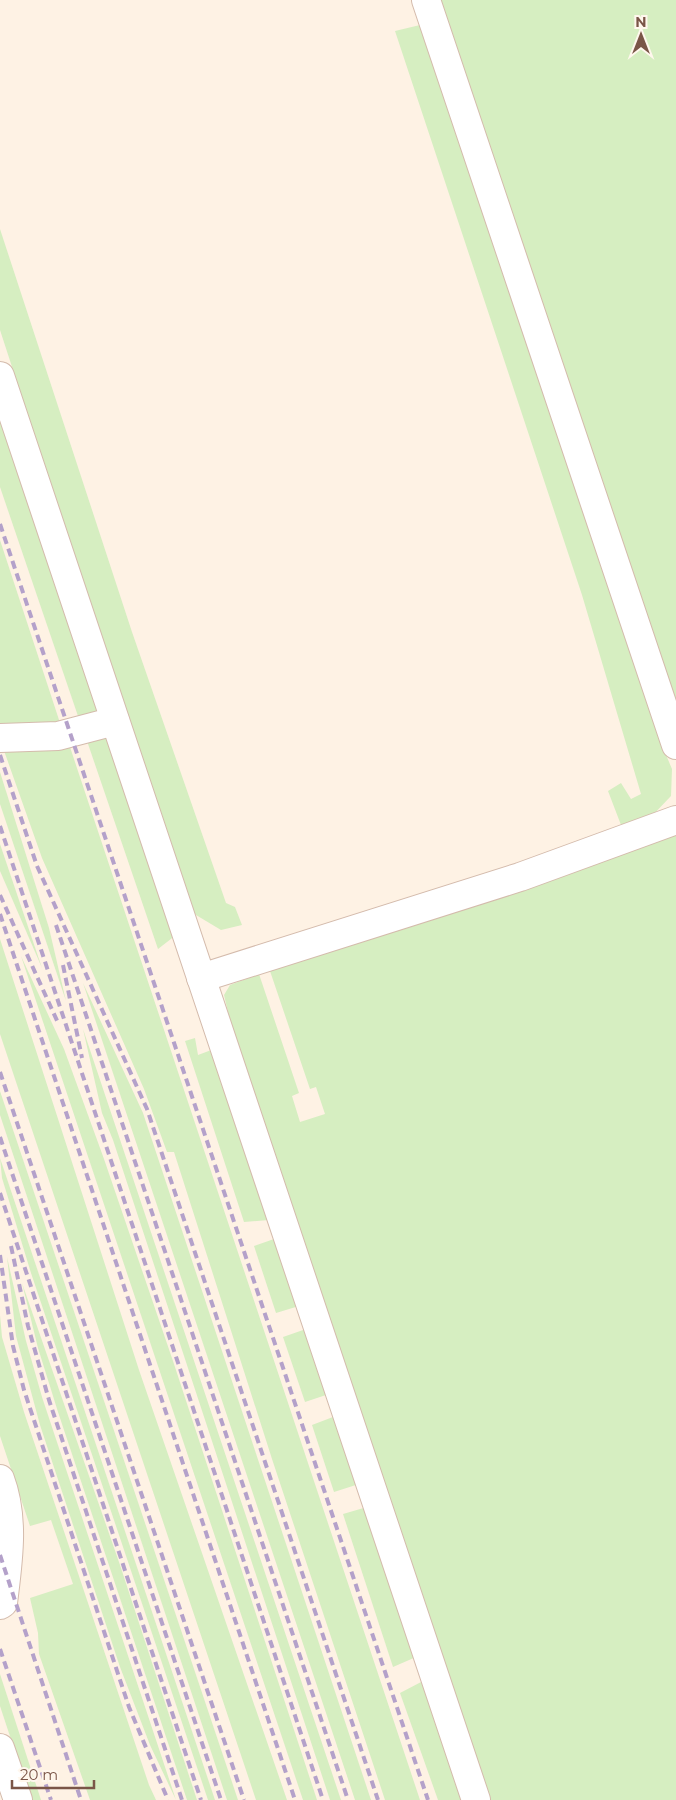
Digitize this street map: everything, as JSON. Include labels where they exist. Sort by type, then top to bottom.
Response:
[{"type":"lane","points":[[426,0],[676,745]]},
{"type":"lane","points":[[0,376],[476,1800]]},
{"type":"lane","points":[[0,738],[58,736],[115,721]]},
{"type":"lane","points":[[201,978],[520,877],[676,820]]},
{"type":"lane","points":[[0,1479],[5,1491],[10,1541],[3,1603],[0,1605]]},
{"type":"lane","points":[[0,1748],[18,1800]]},
{"type":"green space","points":[[437,0],[676,0],[676,716]]},
{"type":"green space","points":[[420,25],[658,736],[672,769],[671,796],[650,818],[621,825],[608,791],[621,783],[631,799],[641,794],[582,595],[395,31]]},
{"type":"green space","points":[[0,229],[132,632],[226,903],[235,907],[242,925],[221,930],[196,915],[186,901],[0,330]]},
{"type":"green space","points":[[0,416],[99,713],[79,719],[0,487]]},
{"type":"green space","points":[[0,540],[62,729],[0,727]]},
{"type":"green space","points":[[105,733],[160,900],[176,935],[158,949],[86,738]]},
{"type":"green space","points":[[68,741],[420,1800],[385,1800],[272,1459],[174,1152],[167,1152],[144,1089],[42,858],[2,745]]},
{"type":"green space","points":[[0,772],[49,928],[66,1001],[0,804]]},
{"type":"green space","points":[[676,833],[676,1800],[487,1800],[233,1033],[224,995],[230,985],[259,974],[299,1093],[292,1096],[300,1122],[325,1114],[316,1087],[310,1089],[270,971]]},
{"type":"green space","points":[[0,844],[42,968],[0,871]]},
{"type":"green space","points":[[0,939],[139,1370],[287,1800],[256,1800],[0,1034]]},
{"type":"green space","points":[[21,956],[64,1049],[104,1159],[174,1364],[317,1800],[303,1800]]},
{"type":"green space","points":[[83,983],[143,1113],[371,1800],[355,1800]]},
{"type":"green space","points":[[83,1029],[341,1800],[330,1800],[113,1140],[102,1113]]},
{"type":"green space","points":[[195,1038],[198,1055],[214,1049],[269,1220],[244,1222],[185,1041]]},
{"type":"green space","points":[[0,1091],[238,1800],[227,1800],[0,1115]]},
{"type":"green space","points":[[0,1158],[215,1800],[208,1800],[31,1273],[2,1178]]},
{"type":"green space","points":[[274,1239],[299,1306],[276,1313],[254,1246]]},
{"type":"green space","points":[[7,1257],[26,1341],[42,1397],[176,1800],[150,1745],[120,1667],[40,1425],[16,1336]]},
{"type":"green space","points":[[22,1283],[120,1565],[197,1800],[187,1800],[58,1412],[38,1348]]},
{"type":"green space","points":[[0,1315],[2,1337],[24,1412],[149,1785],[156,1800],[90,1800],[39,1654],[38,1633],[30,1598],[73,1584],[51,1520],[30,1526],[0,1436]]},
{"type":"green space","points":[[306,1329],[329,1394],[305,1402],[283,1337]]},
{"type":"green space","points":[[333,1417],[359,1484],[334,1492],[312,1425]]},
{"type":"green space","points":[[367,1507],[416,1657],[393,1667],[343,1514]]},
{"type":"green space","points":[[0,1674],[41,1800],[31,1800],[0,1706]]},
{"type":"green space","points":[[423,1681],[462,1800],[438,1800],[400,1693]]},
{"type":"railway","points":[[0,524],[428,1800]]},
{"type":"railway","points":[[0,755],[37,866],[147,1109],[378,1800]]},
{"type":"railway","points":[[0,826],[323,1800]]},
{"type":"railway","points":[[0,895],[59,1025]]},
{"type":"railway","points":[[0,914],[295,1800]]},
{"type":"railway","points":[[56,925],[348,1800]]},
{"type":"railway","points":[[63,965],[82,1058]]},
{"type":"railway","points":[[0,1072],[244,1800]]},
{"type":"railway","points":[[0,1137],[221,1800]]},
{"type":"railway","points":[[0,1193],[201,1800]]},
{"type":"railway","points":[[11,1246],[28,1326],[49,1400],[182,1800]]},
{"type":"railway","points":[[0,1255],[13,1346],[24,1390],[129,1707],[168,1800]]},
{"type":"railway","points":[[0,1555],[81,1800]]},
{"type":"railway","points":[[0,1649],[51,1800]]}]
